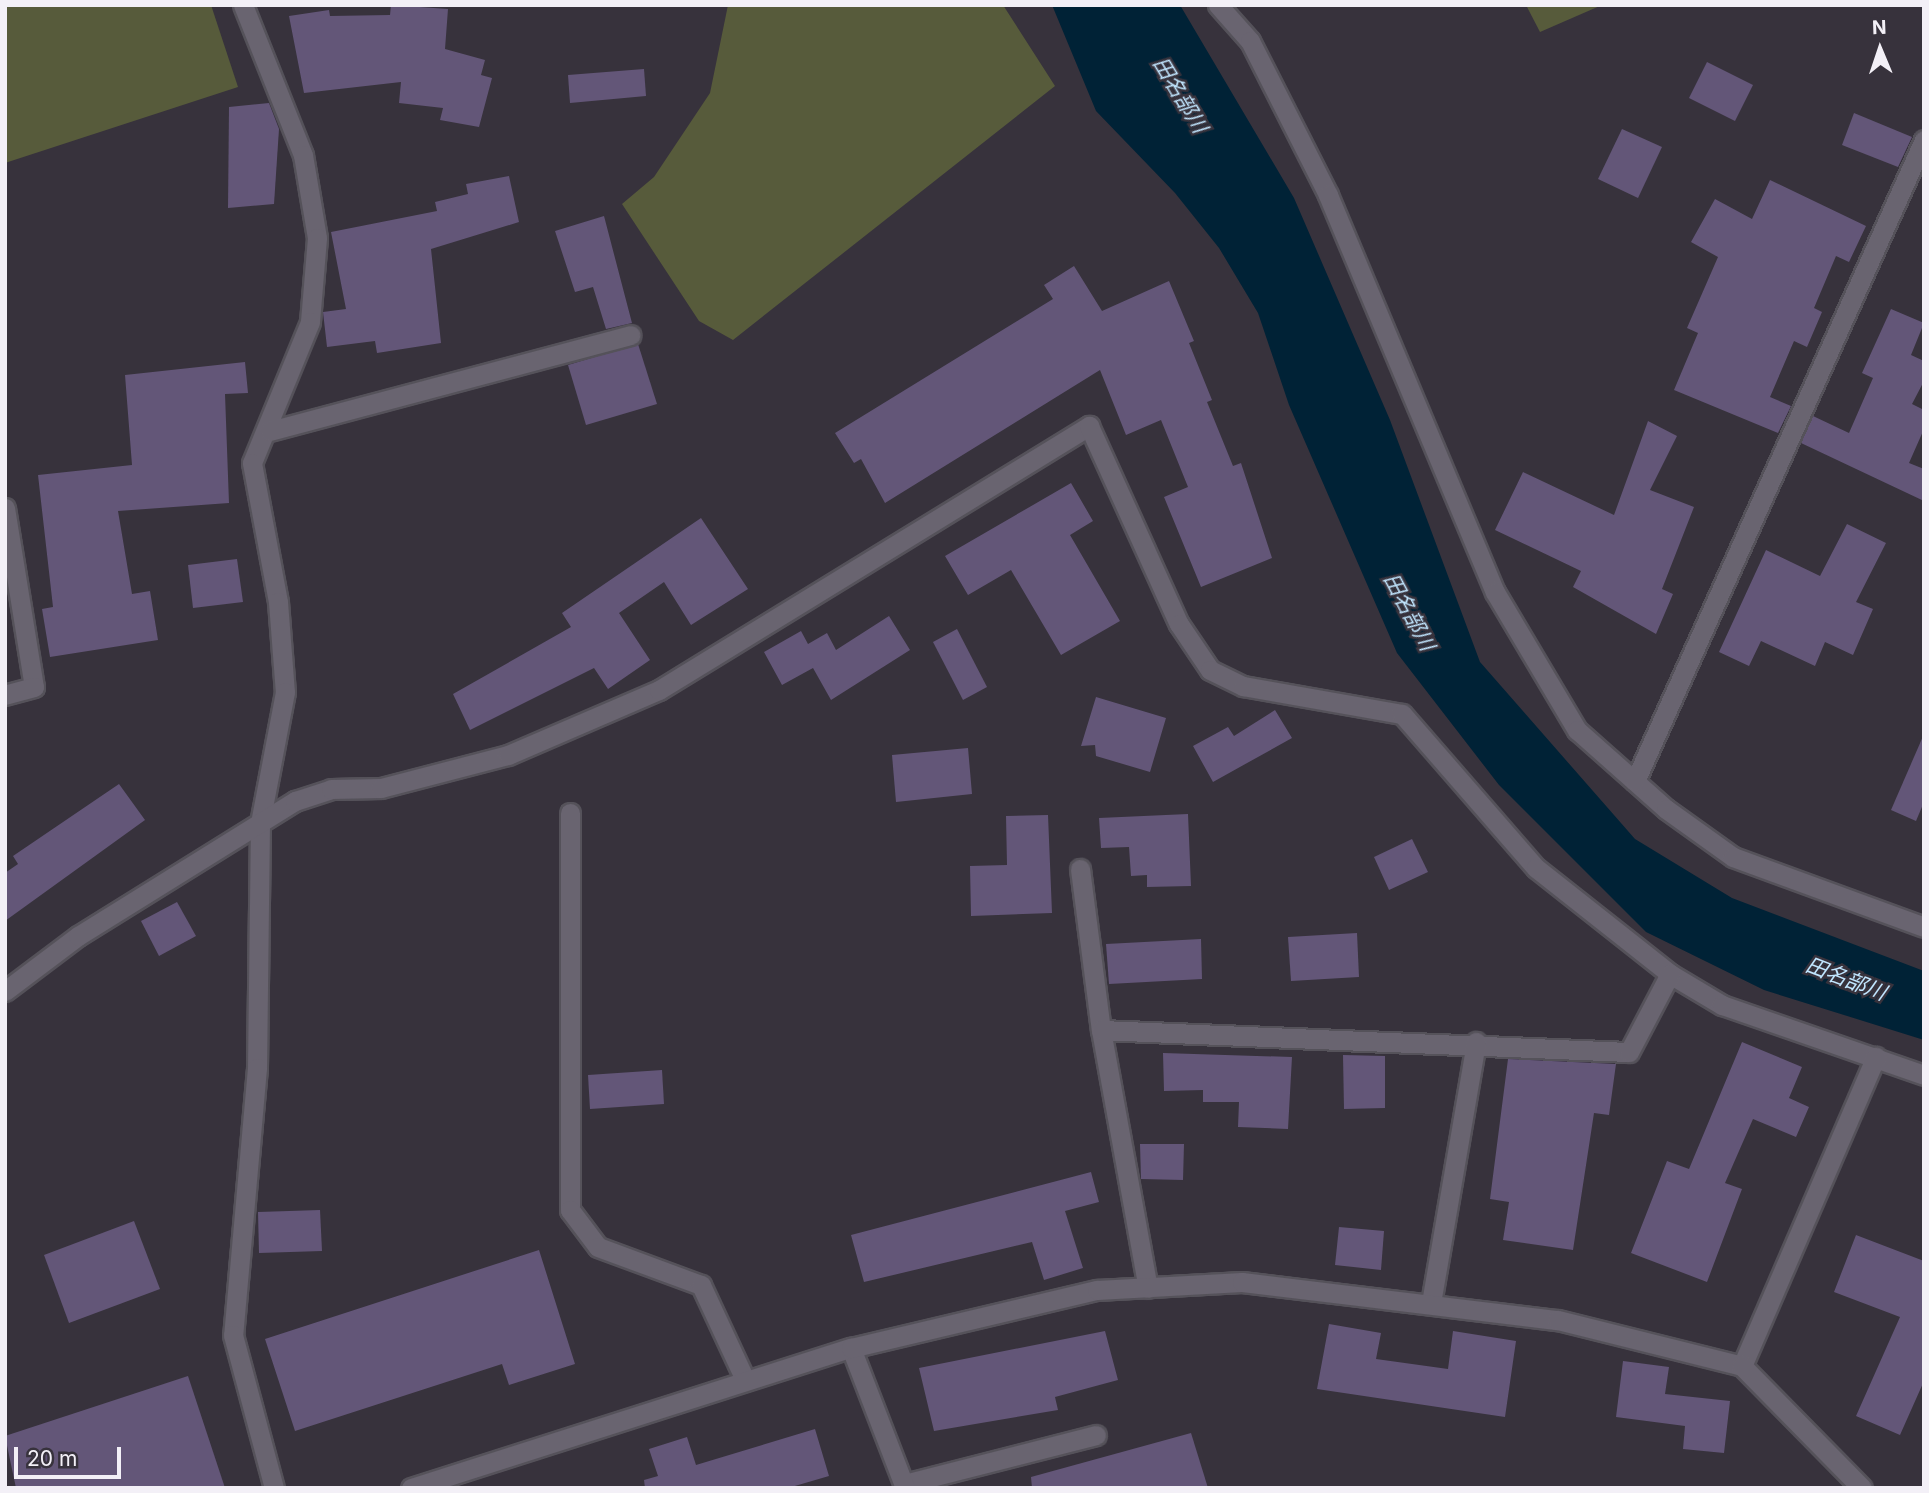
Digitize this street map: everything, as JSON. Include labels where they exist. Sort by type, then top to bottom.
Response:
[{"type":"street","points":[[243,5],[303,155],[317,238],[310,322],[270,431],[251,463],[278,602],[285,692],[261,823],[257,1068],[233,1335],[274,1488]]},
{"type":"street","points":[[1218,5],[1250,41],[1328,195],[1495,592],[1524,646],[1577,730],[1635,781],[1733,857],[1924,928]]},
{"type":"street","points":[[1635,781],[1924,140]]},
{"type":"street","points":[[270,431],[630,335]]},
{"type":"street","points":[[5,991],[78,936],[261,823],[331,789],[405,783],[580,728],[659,690],[1089,426],[1167,599],[1210,670],[1243,686],[1402,714],[1536,868],[1670,974],[1722,1005],[1924,1075]]},
{"type":"street","points":[[5,508],[34,687],[5,695]]},
{"type":"street","points":[[570,813],[570,1210],[598,1247],[701,1284],[745,1380]]},
{"type":"street","points":[[1080,869],[1101,1030],[1147,1288]]},
{"type":"street","points":[[1101,1030],[1475,1042],[1629,1052],[1670,974]]},
{"type":"street","points":[[1431,1303],[1475,1042]]},
{"type":"street","points":[[1742,1366],[1876,1057]]},
{"type":"street","points":[[411,1488],[851,1348],[1097,1290],[1242,1282],[1558,1320],[1742,1366],[1862,1488]]},
{"type":"street","points":[[851,1348],[904,1486],[1096,1435]]},
{"type":"green space","points":[[5,5],[211,5],[238,87],[5,163]]},
{"type":"green space","points":[[728,5],[1003,5],[1055,86],[733,340],[699,321],[622,204],[654,177],[710,93]]},
{"type":"green space","points":[[1526,5],[1602,5],[1540,32]]},
{"type":"water","name":"田名部川","points":[[1052,5],[1180,5],[1294,198],[1390,420],[1480,662],[1635,839],[1732,898],[1924,971],[1924,1040],[1764,990],[1646,932],[1499,785],[1397,653],[1289,405],[1258,313],[1219,248],[1175,193],[1096,111]]},
{"type":"building","points":[[391,5],[448,9],[445,49],[485,60],[481,75],[492,78],[479,127],[440,120],[443,108],[399,103],[401,82],[304,93],[289,16],[329,10],[330,16],[390,15]]},
{"type":"building","points":[[1707,62],[1753,85],[1735,121],[1689,98]]},
{"type":"building","points":[[644,69],[646,96],[570,103],[568,75]]},
{"type":"building","points":[[269,103],[279,129],[274,204],[228,208],[229,107]]},
{"type":"building","points":[[1854,113],[1912,137],[1898,167],[1842,145]]},
{"type":"building","points":[[1622,129],[1662,147],[1638,198],[1598,179]]},
{"type":"building","points":[[509,176],[519,222],[431,249],[441,343],[377,353],[375,341],[327,347],[323,312],[346,309],[331,232],[437,211],[435,202],[468,194],[466,184]]},
{"type":"building","points":[[1770,180],[1866,226],[1849,262],[1836,256],[1814,308],[1822,312],[1807,347],[1794,341],[1770,397],[1791,406],[1778,433],[1674,390],[1698,333],[1687,328],[1718,257],[1691,242],[1715,199],[1752,219]]},
{"type":"building","points":[[604,216],[632,323],[606,329],[593,287],[575,292],[555,231]]},
{"type":"building","points":[[1074,266],[1102,311],[1169,281],[1194,341],[1189,343],[1212,400],[1207,402],[1233,466],[1241,463],[1272,558],[1201,587],[1164,497],[1188,487],[1161,420],[1126,435],[1100,370],[885,503],[861,459],[854,463],[835,433],[1053,299],[1044,285]]},
{"type":"building","points":[[1891,309],[1924,323],[1911,355],[1924,361],[1924,381],[1912,404],[1924,410],[1924,429],[1909,463],[1924,469],[1924,501],[1801,443],[1813,416],[1849,433],[1873,378],[1862,373]]},
{"type":"building","points":[[638,344],[657,404],[586,425],[568,365]]},
{"type":"building","points":[[245,362],[248,393],[225,394],[229,503],[118,511],[132,594],[150,591],[158,640],[50,657],[42,609],[53,607],[38,475],[132,465],[125,375]]},
{"type":"building","points":[[1648,421],[1677,436],[1650,490],[1694,507],[1662,589],[1673,594],[1656,634],[1573,587],[1581,571],[1495,530],[1523,472],[1614,515]]},
{"type":"building","points":[[1071,483],[1093,521],[1070,535],[1120,621],[1061,655],[1011,570],[968,595],[945,556]]},
{"type":"building","points":[[701,518],[748,589],[691,625],[664,582],[619,613],[650,660],[608,689],[594,668],[470,730],[453,694],[571,627],[562,613]]},
{"type":"building","points":[[1847,524],[1886,543],[1856,602],[1873,609],[1853,655],[1825,642],[1815,666],[1761,641],[1749,666],[1719,652],[1766,550],[1820,576]]},
{"type":"building","points":[[237,559],[243,602],[193,608],[188,565]]},
{"type":"building","points":[[889,616],[910,650],[831,700],[813,668],[782,685],[764,652],[801,631],[808,644],[827,633],[836,650]]},
{"type":"building","points":[[957,629],[987,687],[963,700],[933,642]]},
{"type":"building","points":[[1096,697],[1166,718],[1150,772],[1096,756],[1095,745],[1081,746]]},
{"type":"building","points":[[1275,710],[1292,738],[1213,782],[1193,746],[1228,727],[1234,736]]},
{"type":"building","points":[[1924,734],[1924,802],[1916,821],[1891,810]]},
{"type":"building","points":[[968,748],[972,794],[896,802],[892,755]]},
{"type":"building","points":[[119,784],[145,820],[5,921],[5,873],[18,864],[13,856]]},
{"type":"building","points":[[1188,814],[1191,886],[1147,887],[1147,875],[1131,876],[1129,847],[1101,848],[1099,818]]},
{"type":"building","points":[[1048,815],[1052,913],[971,916],[970,866],[1007,865],[1006,816]]},
{"type":"building","points":[[1412,839],[1428,872],[1389,890],[1374,857]]},
{"type":"building","points":[[177,902],[196,936],[159,956],[141,921]]},
{"type":"building","points":[[1357,933],[1359,977],[1291,981],[1288,937]]},
{"type":"building","points":[[1201,939],[1202,979],[1109,984],[1106,944]]},
{"type":"building","points":[[1742,1042],[1802,1067],[1789,1098],[1809,1107],[1796,1137],[1753,1119],[1725,1183],[1742,1189],[1707,1282],[1631,1253],[1667,1161],[1689,1169]]},
{"type":"building","points":[[1163,1053],[1292,1057],[1288,1129],[1238,1127],[1239,1102],[1203,1102],[1203,1090],[1164,1091]]},
{"type":"building","points":[[1343,1055],[1385,1056],[1385,1108],[1344,1109]]},
{"type":"building","points":[[1508,1059],[1616,1064],[1609,1115],[1594,1113],[1573,1250],[1503,1240],[1509,1202],[1490,1199]]},
{"type":"building","points":[[662,1070],[664,1104],[590,1109],[588,1075]]},
{"type":"building","points":[[1140,1144],[1184,1144],[1183,1180],[1141,1179]]},
{"type":"building","points":[[1091,1172],[1099,1202],[1065,1211],[1083,1268],[1044,1280],[1032,1242],[864,1282],[851,1235]]},
{"type":"building","points":[[320,1210],[322,1251],[259,1253],[258,1212]]},
{"type":"building","points":[[134,1221],[160,1289],[69,1323],[44,1255]]},
{"type":"building","points":[[1339,1227],[1384,1231],[1381,1270],[1335,1265]]},
{"type":"building","points":[[1856,1235],[1924,1261],[1924,1381],[1900,1435],[1856,1416],[1900,1317],[1834,1292]]},
{"type":"building","points":[[539,1250],[575,1364],[509,1385],[502,1364],[295,1431],[265,1339]]},
{"type":"building","points":[[1329,1324],[1381,1333],[1376,1359],[1448,1369],[1453,1331],[1516,1341],[1505,1417],[1317,1389]]},
{"type":"building","points":[[1105,1331],[1118,1380],[1055,1397],[1058,1410],[934,1431],[919,1368]]},
{"type":"building","points":[[1623,1361],[1669,1367],[1665,1394],[1730,1401],[1724,1453],[1683,1449],[1685,1426],[1616,1417]]},
{"type":"building","points":[[188,1376],[225,1488],[16,1488],[5,1436]]},
{"type":"building","points":[[815,1429],[829,1476],[788,1488],[645,1488],[644,1480],[658,1476],[649,1449],[687,1437],[696,1465]]},
{"type":"building","points":[[1191,1433],[1208,1488],[1032,1488],[1031,1477]]}]
